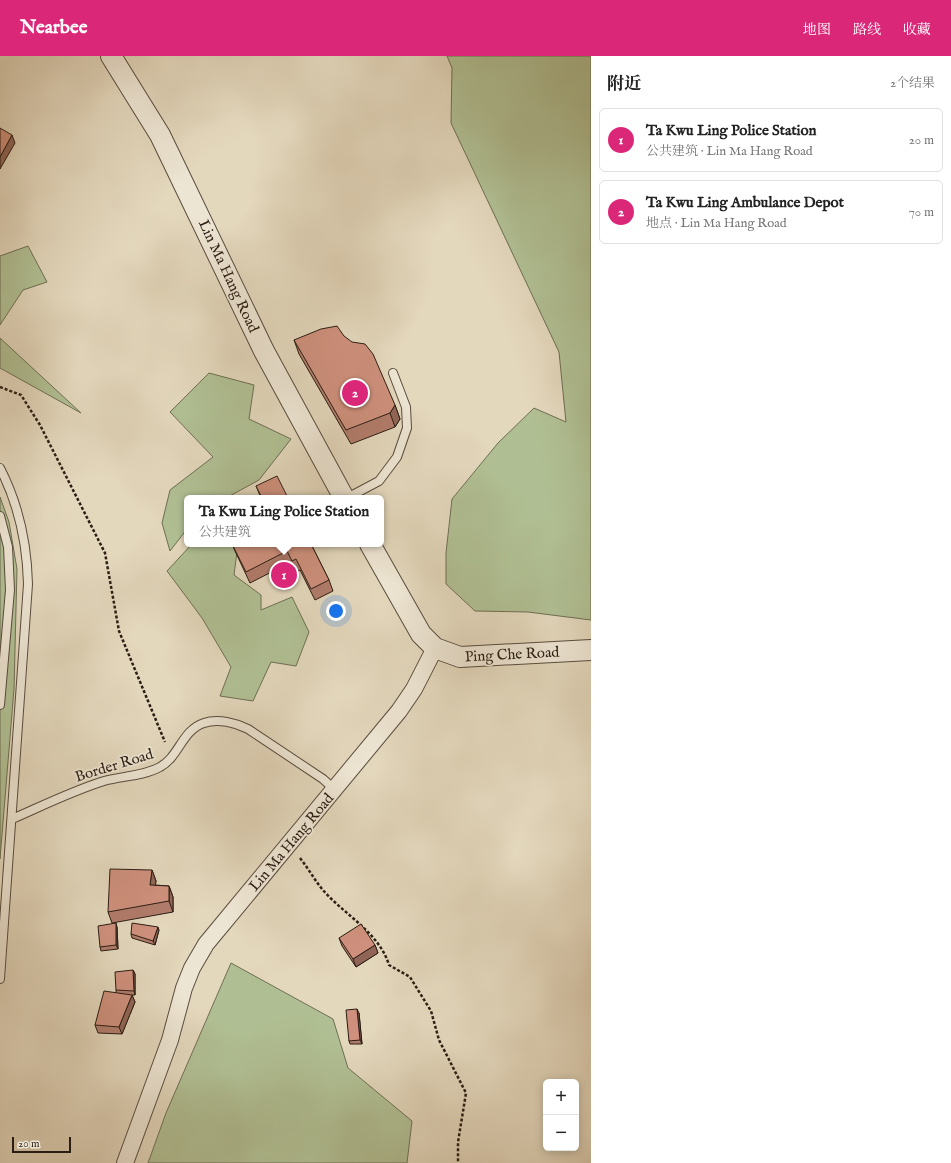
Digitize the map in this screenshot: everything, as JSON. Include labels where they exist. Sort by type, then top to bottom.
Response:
[{"type":"street","name":"Lin Ma Hang Road","points":[[112,56],[160,135],[264,351],[343,495]]},
{"type":"street","points":[[372,547],[421,634],[435,648]]},
{"type":"street","name":"Lin Ma Hang Road","points":[[125,1163],[170,1040],[184,988],[192,968],[206,944],[399,711],[414,689],[435,648]]},
{"type":"street","name":"Ping Che Road","points":[[435,648],[460,657],[591,650]]},
{"type":"lane","points":[[351,495],[379,481],[397,457],[406,428],[406,407],[393,373]]},
{"type":"lane","points":[[0,468],[20,516],[28,569],[0,979]]},
{"type":"lane","points":[[0,516],[8,547],[10,590],[0,705]]},
{"type":"lane","name":"Border Road","points":[[12,820],[94,785],[158,768],[171,757],[185,736],[199,725],[213,721],[235,724],[257,733],[322,779],[335,790]]},
{"type":"path","points":[[0,387],[22,395],[40,425],[106,553],[120,632],[171,757]]},
{"type":"path","points":[[299,856],[322,889],[367,931],[386,956],[389,965],[410,977],[431,1011],[439,1040],[466,1092],[458,1142],[458,1163]]},
{"type":"green space","points":[[447,56],[591,56],[591,620],[528,612],[475,611],[446,584],[446,553],[452,499],[498,443],[534,408],[566,422],[559,352],[451,123],[452,68]]},
{"type":"green space","points":[[28,246],[47,282],[23,290],[0,325],[0,256]]},
{"type":"green space","points":[[0,338],[81,413],[0,368]]},
{"type":"green space","points":[[209,373],[254,385],[249,419],[291,439],[259,480],[232,495],[184,495],[184,533],[170,551],[162,523],[170,490],[213,457],[170,412]]},
{"type":"green space","points":[[0,497],[9,522],[17,569],[14,689],[0,859]]},
{"type":"green space","points":[[189,547],[238,547],[234,575],[261,595],[261,610],[292,597],[309,632],[296,666],[271,662],[253,701],[220,696],[231,667],[202,618],[167,571]]},
{"type":"green space","points":[[231,963],[333,1019],[348,1068],[412,1121],[407,1163],[148,1163],[166,1113]]},
{"type":"building","points":[[0,128],[12,135],[0,157]]},
{"type":"building","points":[[337,326],[344,336],[352,342],[365,344],[373,354],[395,405],[390,413],[346,430],[294,340],[321,329]]},
{"type":"building","points":[[277,476],[286,495],[260,495],[256,486]]},
{"type":"building","points":[[234,547],[312,547],[329,580],[311,589],[296,559],[292,561],[287,551],[246,572]]},
{"type":"building","points":[[110,869],[152,870],[150,885],[169,886],[169,901],[108,912]]},
{"type":"building","points":[[116,923],[116,945],[100,947],[98,926]]},
{"type":"building","points":[[132,923],[158,927],[153,941],[131,934]]},
{"type":"building","points":[[361,924],[375,945],[353,959],[339,938]]},
{"type":"building","points":[[133,970],[134,991],[116,990],[115,972]]},
{"type":"building","points":[[104,991],[132,995],[119,1027],[95,1025]]},
{"type":"building","points":[[357,1009],[360,1040],[349,1041],[346,1010]]},
{"type":"place","name":"Ta Kwu Ling Ambulance Depot","points":[[355,393]]},
{"type":"place","name":"Ta Kwu Ling Police Station","points":[[284,575]]}]
